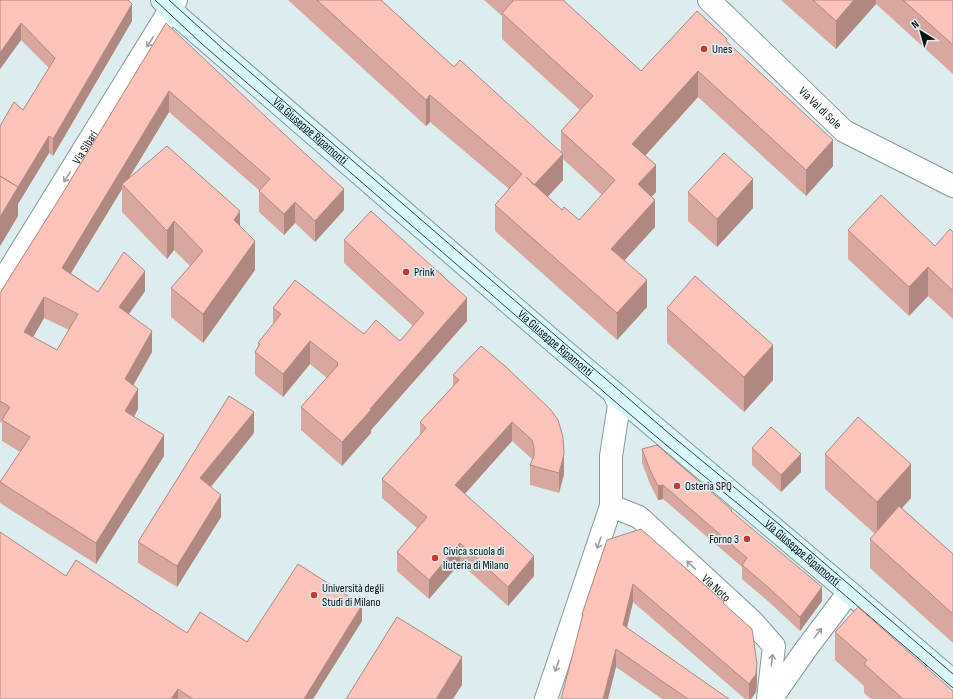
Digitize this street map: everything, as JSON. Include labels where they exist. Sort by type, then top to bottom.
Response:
[{"type":"street","name":"Via Val di Sole","points":[[709,0],[844,131],[953,186]]},
{"type":"street","name":"Via Sibari","points":[[0,284],[170,3]]},
{"type":"street","name":"Via Giuseppe Ripamonti","points":[[170,3],[503,299],[953,681]]},
{"type":"street","points":[[546,699],[611,506],[611,456],[619,405],[614,393]]},
{"type":"street","name":"Via Noto","points":[[611,506],[639,517],[751,620],[774,646],[768,699]]},
{"type":"street","points":[[772,699],[806,649],[849,592]]},
{"type":"building","points":[[0,0],[128,0],[132,4],[53,139],[49,136],[18,187],[0,176],[0,126],[14,102],[23,110],[55,58],[21,23],[0,53]]},
{"type":"building","points":[[317,0],[381,0],[454,67],[460,60],[563,154],[534,185],[562,210],[564,207],[579,220],[615,180],[561,131],[593,96],[502,13],[513,0],[563,0],[641,71],[697,11],[727,39],[726,41],[833,140],[806,170],[698,71],[632,144],[656,165],[638,184],[655,200],[611,249],[647,280],[617,313],[495,205],[522,174],[430,95],[426,100]]},
{"type":"building","points":[[813,0],[854,0],[836,21]]},
{"type":"building","points":[[903,0],[953,0],[953,45]]},
{"type":"building","points":[[166,23],[344,189],[315,221],[295,202],[284,214],[259,191],[270,179],[169,91],[62,268],[98,292],[124,252],[145,271],[119,307],[152,331],[125,379],[138,389],[125,411],[164,435],[96,543],[0,482],[30,437],[2,420],[10,407],[0,401],[0,293]],"holes":[[[44,297],[78,314],[57,350],[24,332]]]},
{"type":"building","points":[[167,146],[240,211],[234,220],[255,241],[203,314],[171,288],[203,251],[174,221],[167,231],[122,184]]},
{"type":"building","points":[[724,153],[753,179],[717,219],[688,192]]},
{"type":"building","points":[[0,176],[18,187],[0,217]]},
{"type":"building","points":[[881,195],[935,246],[950,229],[953,232],[953,291],[928,267],[909,287],[848,230]]},
{"type":"building","points":[[371,211],[467,298],[342,442],[301,407],[338,365],[338,363],[310,341],[283,374],[255,352],[260,344],[258,343],[281,314],[273,308],[295,280],[364,334],[376,320],[400,341],[424,313],[344,240]]},
{"type":"building","points":[[695,276],[773,345],[744,377],[667,308]]},
{"type":"building","points":[[481,346],[505,366],[551,410],[558,420],[563,437],[564,454],[559,473],[530,465],[534,456],[532,440],[512,422],[455,485],[534,556],[508,587],[460,543],[429,580],[397,552],[427,517],[382,479],[426,428],[420,422],[459,380],[453,375]]},
{"type":"building","points":[[229,396],[254,412],[200,478],[221,495],[177,566],[138,542]]},
{"type":"building","points":[[858,417],[911,464],[877,502],[825,454]]},
{"type":"building","points":[[771,427],[801,454],[781,475],[752,448]]},
{"type":"building","points":[[657,445],[732,510],[731,511],[822,587],[800,617],[742,565],[747,558],[663,485],[658,486],[642,449]]},
{"type":"building","points":[[899,506],[953,554],[953,614],[870,539]]},
{"type":"building","points":[[641,529],[724,602],[723,603],[752,629],[757,664],[756,674],[749,684],[633,584],[623,625],[729,699],[688,699],[616,649],[603,699],[561,699],[582,614],[607,540]]},
{"type":"building","points":[[0,532],[66,576],[76,560],[187,633],[200,612],[247,642],[298,564],[362,605],[304,699],[193,699],[178,689],[171,699],[0,699]]},
{"type":"building","points":[[858,607],[953,691],[953,699],[903,699],[864,664],[867,660],[835,632]]},
{"type":"building","points":[[397,617],[462,657],[436,699],[346,699]]},
{"type":"tram line","points":[[155,0],[202,44],[619,405],[749,513],[953,688]]},
{"type":"tram line","points":[[169,0],[222,48],[672,436],[780,525],[953,674]]},
{"type":"place","name":"Unes","points":[[704,49]]},
{"type":"place","name":"Prink","points":[[406,272]]},
{"type":"place","name":"Osteria SPQ","points":[[677,486]]},
{"type":"place","name":"Forno 3","points":[[747,539]]},
{"type":"place","name":"Civica scuola di liuteria di Milano","points":[[435,558]]},
{"type":"place","name":"Università degli Studi di Milano","points":[[314,595]]}]
